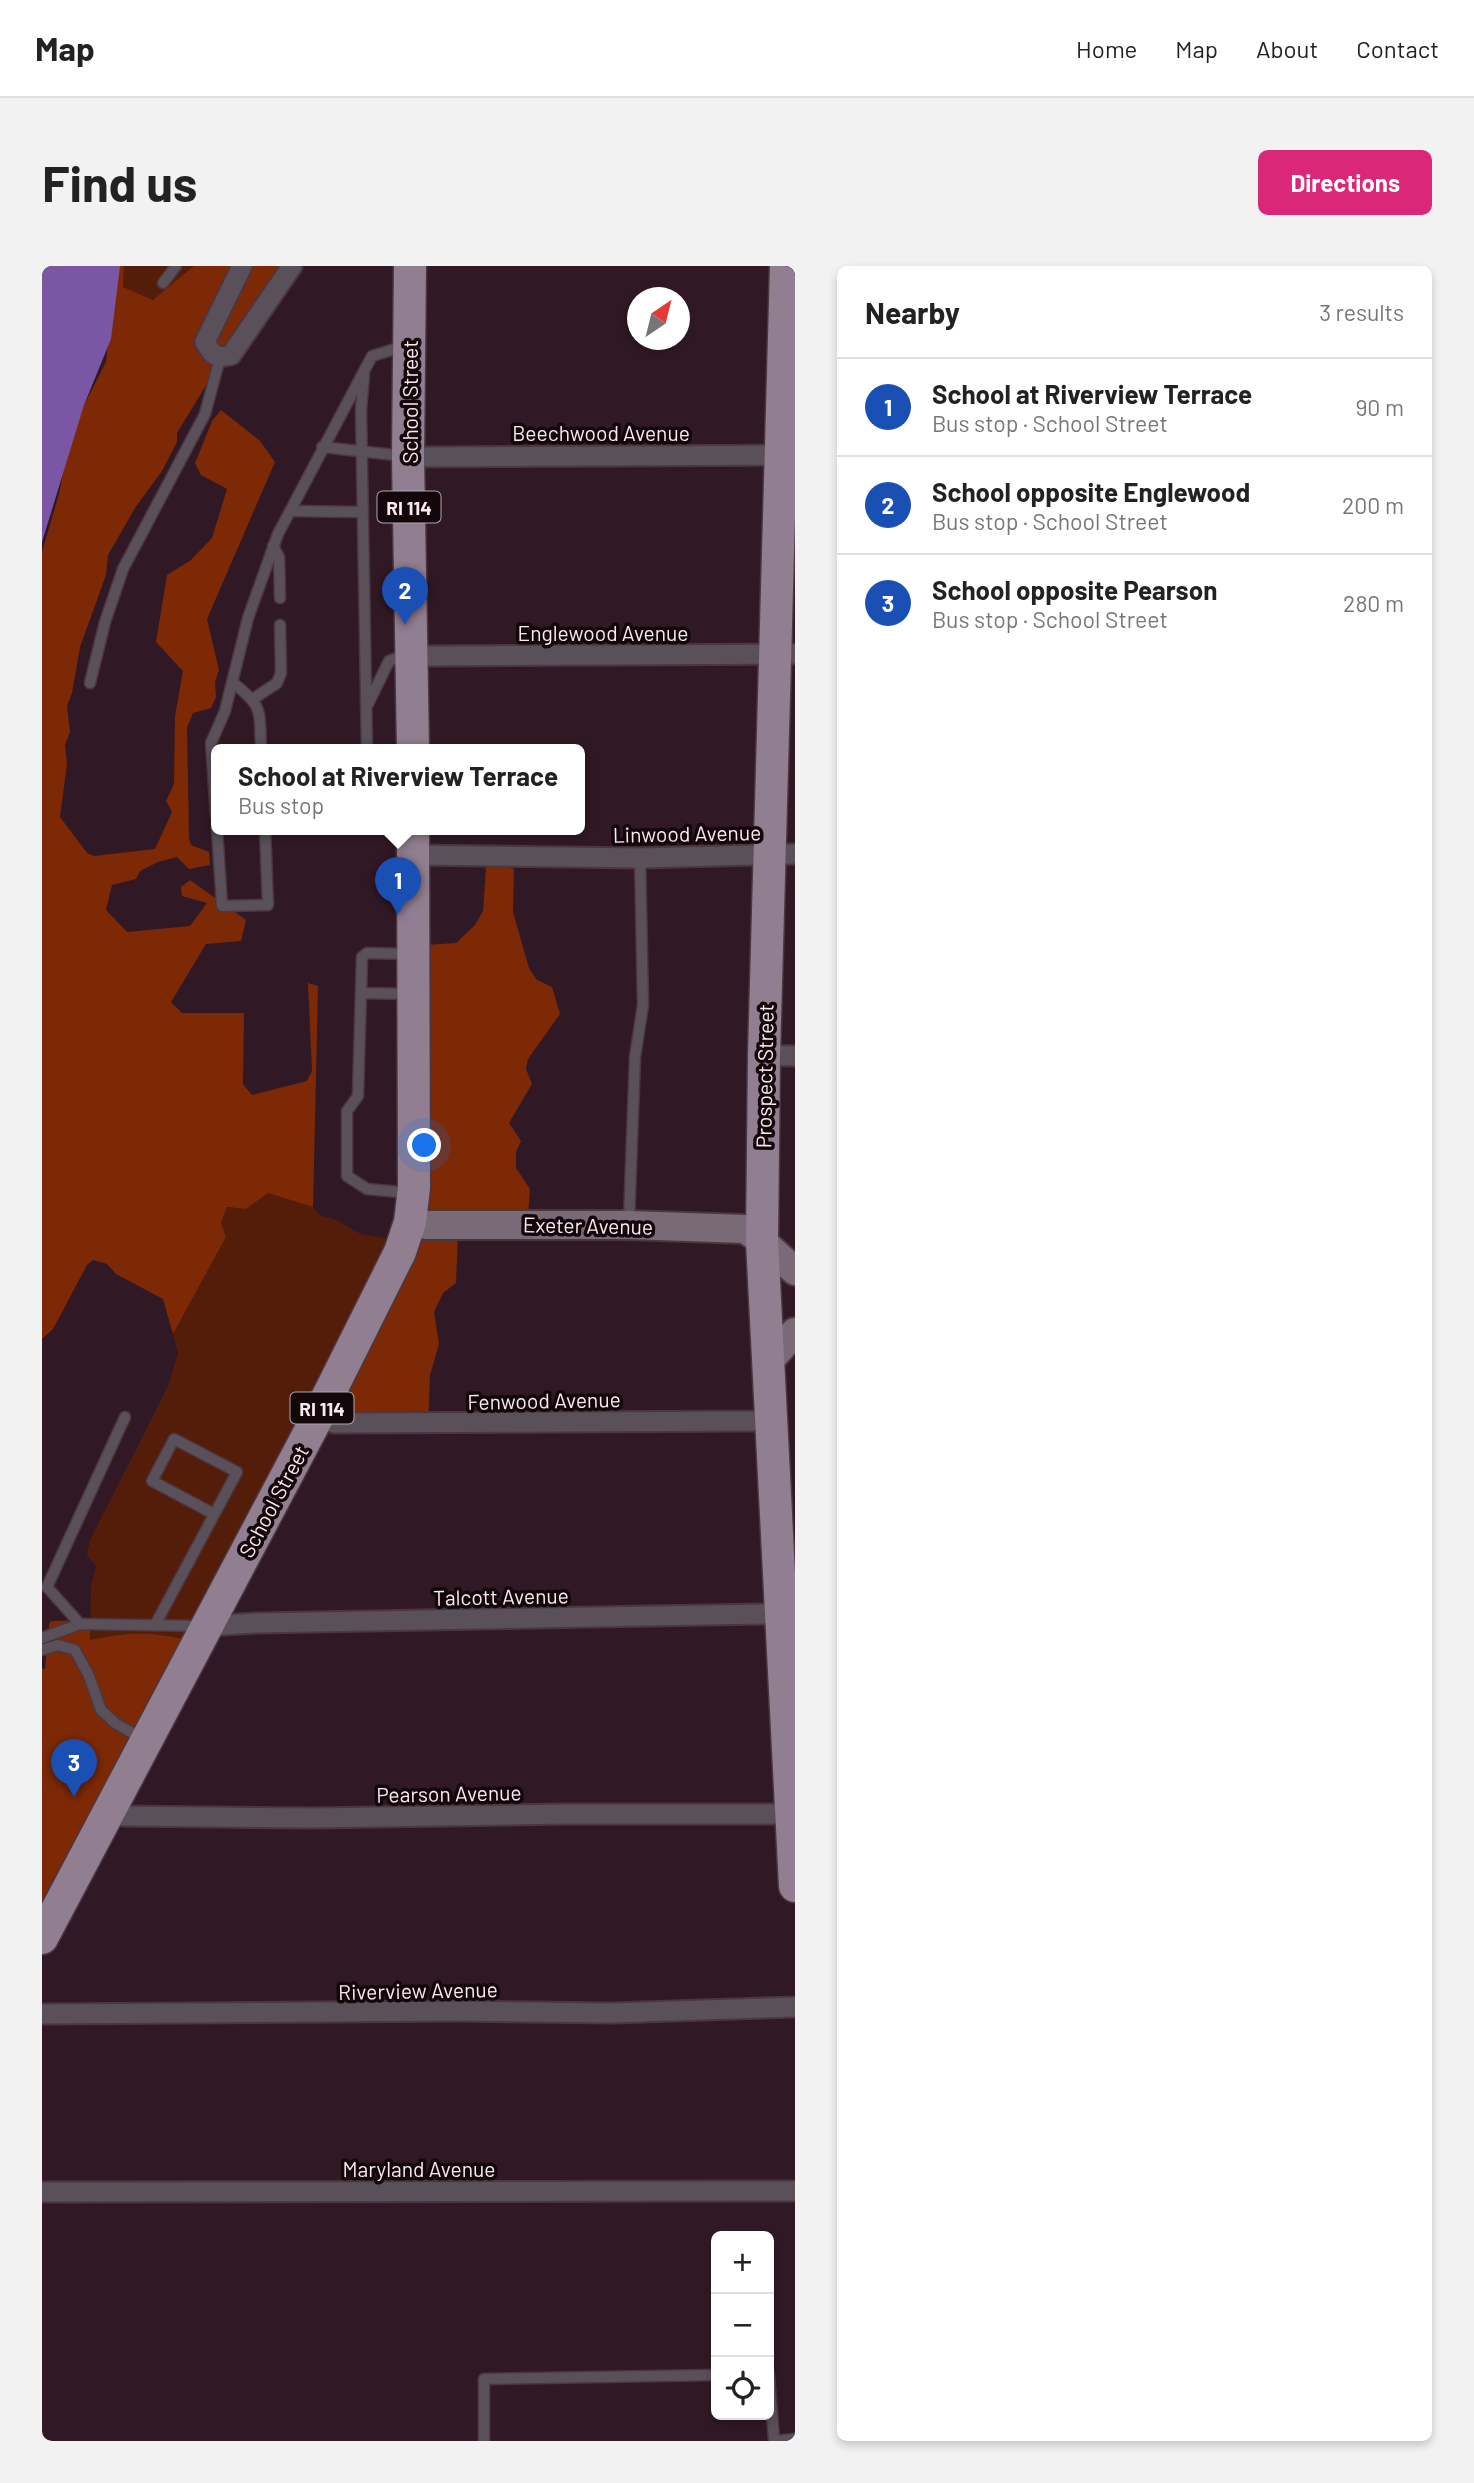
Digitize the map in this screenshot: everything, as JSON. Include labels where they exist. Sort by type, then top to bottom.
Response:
[{"type":"main road","name":"School Street","points":[[410,266],[408,457],[413,744]]},
{"type":"main road","name":"Prospect Street","points":[[789,283],[783,854],[764,1055],[762,1241],[768,1363],[788,1609],[791,1814],[795,1883]]},
{"type":"main road","name":"School Street","points":[[42,1938],[317,1418],[400,1252],[412,1208],[413,842]]},
{"type":"street","points":[[242,266],[205,342],[212,355],[226,357],[292,266]]},
{"type":"street","name":"Beechwood Avenue","points":[[408,457],[788,455]]},
{"type":"street","name":"Englewood Avenue","points":[[412,652],[428,656],[786,654]]},
{"type":"street","name":"Linwood Avenue","points":[[413,842],[640,858],[783,854]]},
{"type":"street","points":[[764,1055],[795,1056]]},
{"type":"street","name":"Exeter Avenue","points":[[412,1208],[428,1225],[629,1225],[746,1229],[762,1241]]},
{"type":"street","points":[[762,1241],[795,1271]]},
{"type":"street","points":[[768,1363],[795,1332]]},
{"type":"street","name":"Fenwood Avenue","points":[[317,1418],[334,1423],[754,1421],[772,1418]]},
{"type":"street","name":"Talcott Avenue","points":[[207,1626],[765,1614],[788,1609]]},
{"type":"street","name":"Pearson Avenue","points":[[109,1812],[124,1816],[312,1818],[791,1814]]},
{"type":"street","name":"Riverview Avenue","points":[[42,2014],[612,2012],[795,2007]]},
{"type":"street","name":"Maryland Avenue","points":[[42,2192],[795,2191]]},
{"type":"lane","points":[[163,284],[176,266]]},
{"type":"lane","points":[[211,744],[225,711],[248,618],[273,546],[290,511],[372,356],[409,345]]},
{"type":"lane","points":[[90,683],[105,622],[123,569],[205,414],[226,357]]},
{"type":"lane","points":[[365,369],[361,452],[367,744]]},
{"type":"lane","points":[[323,447],[408,457]]},
{"type":"lane","points":[[290,511],[362,512]]},
{"type":"lane","points":[[273,546],[279,557],[280,598]]},
{"type":"lane","points":[[253,699],[277,683],[281,673],[280,625]]},
{"type":"lane","points":[[367,707],[389,661],[412,652]]},
{"type":"lane","points":[[232,681],[253,699],[259,709],[261,744]]},
{"type":"lane","points":[[217,835],[222,906],[268,905],[265,835]]},
{"type":"lane","points":[[629,1225],[635,1057],[643,1005],[640,858]]},
{"type":"lane","points":[[412,1208],[366,1189],[347,1176],[347,1111],[358,1096],[362,957],[367,953],[413,954]]},
{"type":"lane","points":[[361,993],[413,994]]},
{"type":"lane","points":[[80,1624],[45,1587],[125,1417]]},
{"type":"lane","points":[[155,1625],[237,1472],[174,1439],[152,1481],[214,1514]]},
{"type":"lane","points":[[42,1638],[80,1624],[207,1626]]},
{"type":"lane","points":[[42,1650],[58,1645],[75,1650],[89,1676],[101,1710],[115,1723],[147,1741]]},
{"type":"lane","points":[[484,2441],[484,2379],[711,2375]]},
{"type":"lane","points":[[772,2420],[774,2440],[795,2439]]},
{"type":"shaded area","points":[[42,266],[120,266],[111,339],[84,405],[42,542]]},
{"type":"shaded area","points":[[117,266],[124,266],[123,287],[153,300],[194,266],[291,266],[219,364],[177,433],[177,442],[162,471],[135,508],[108,555],[106,575],[80,647],[67,706],[70,732],[65,745],[67,764],[60,817],[87,853],[94,856],[155,849],[172,812],[166,801],[174,784],[175,716],[183,671],[156,642],[167,575],[191,560],[212,538],[227,489],[201,475],[195,463],[212,421],[221,410],[260,441],[275,462],[207,619],[219,670],[215,682],[216,697],[211,708],[193,713],[187,728],[189,838],[191,845],[209,852],[210,865],[189,869],[177,857],[158,862],[140,871],[136,879],[112,885],[106,910],[127,932],[190,926],[207,903],[182,896],[181,887],[190,880],[246,920],[241,941],[206,944],[171,1002],[182,1013],[244,1013],[243,1084],[252,1095],[307,1081],[312,1071],[308,983],[318,986],[313,1207],[268,1193],[246,1209],[227,1207],[221,1223],[226,1237],[173,1334],[163,1299],[116,1274],[107,1264],[93,1260],[87,1265],[53,1329],[42,1339],[42,552],[59,494],[68,448],[84,405],[106,362]]},
{"type":"shaded area","points":[[124,266],[194,266],[154,300],[122,287]]},
{"type":"shaded area","points":[[503,866],[514,869],[513,912],[529,968],[537,980],[552,987],[560,1014],[528,1059],[526,1069],[532,1084],[509,1123],[521,1141],[516,1152],[516,1168],[530,1189],[527,1230],[458,1234],[456,1283],[443,1293],[434,1312],[439,1344],[430,1375],[428,1430],[322,1432],[399,1253],[410,946],[456,943],[475,925],[483,911],[486,867]]},
{"type":"shaded area","points":[[268,1193],[313,1207],[321,1216],[332,1218],[361,1234],[401,1241],[183,1639],[136,1633],[90,1640],[91,1587],[96,1566],[87,1555],[90,1540],[169,1384],[178,1353],[173,1334],[226,1237],[221,1223],[227,1207],[246,1209]]},
{"type":"shaded area","points":[[90,1620],[90,1640],[136,1634],[183,1639],[42,1937],[42,1669],[45,1669],[51,1621]]},
{"type":"place","name":"School opposite Englewood","points":[[405,625]]},
{"type":"place","name":"School at Riverview Terrace","points":[[398,915]]},
{"type":"place","name":"School opposite Pearson","points":[[74,1797]]}]
